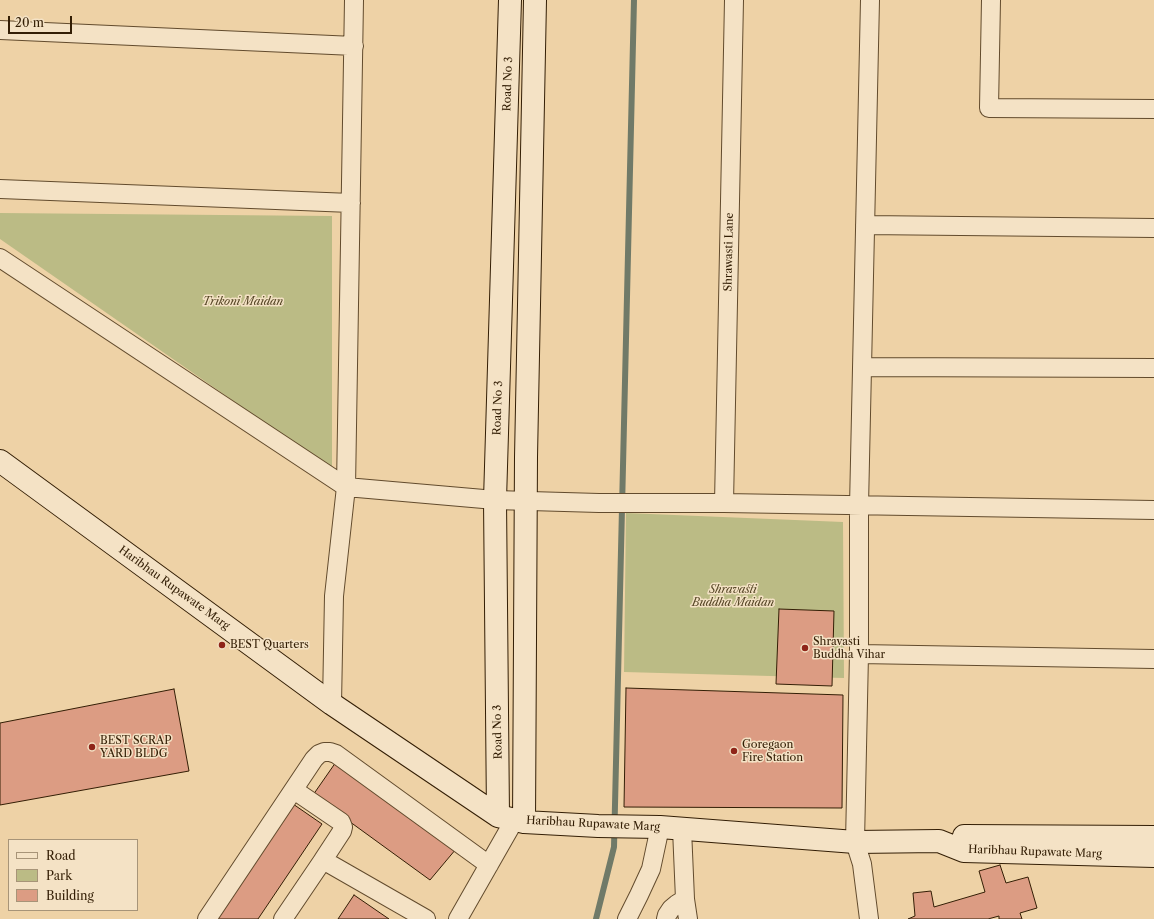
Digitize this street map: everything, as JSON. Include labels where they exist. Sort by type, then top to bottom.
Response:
[{"type":"street","points":[[332,704],[334,596],[346,487],[354,0]]},
{"type":"street","name":"Road No 3","points":[[510,0],[495,500],[512,819]]},
{"type":"street","points":[[458,919],[489,865],[512,819],[526,501],[535,0]]},
{"type":"street","name":"Shrawasti Lane","points":[[724,503],[734,0]]},
{"type":"street","points":[[869,919],[862,864],[855,842],[859,654],[862,367],[870,0]]},
{"type":"street","points":[[991,0],[989,108],[1154,109]]},
{"type":"street","points":[[0,30],[354,46]]},
{"type":"street","points":[[0,189],[351,203]]},
{"type":"street","points":[[865,225],[1154,228]]},
{"type":"street","points":[[0,258],[346,487],[495,500],[526,501],[1154,510]]},
{"type":"street","points":[[862,367],[1154,368]]},
{"type":"street","name":"Haribhau Rupawate Marg","points":[[0,461],[332,704],[512,819],[598,826],[660,827],[855,842],[939,842],[964,851],[1052,845],[1154,856]]},
{"type":"street","points":[[859,654],[1154,659]]},
{"type":"street","points":[[208,919],[314,759],[318,754],[324,752],[336,754],[489,865]]},
{"type":"street","points":[[283,919],[342,831],[343,827],[341,822],[294,790]]},
{"type":"street","points":[[627,919],[651,869],[660,827]]},
{"type":"street","points":[[682,829],[685,899],[688,919]]},
{"type":"street","points":[[1052,845],[1154,837]]},
{"type":"street","points":[[323,860],[426,919]]},
{"type":"street","points":[[666,919],[671,909],[685,899]]},
{"type":"green space","name":"Trikoni Maidan","points":[[0,213],[332,216],[332,478],[307,452],[0,239]]},
{"type":"green space","name":"Shravasti Buddha Maidan","points":[[626,513],[843,522],[844,678],[624,672]]},
{"type":"building","name":"Shravasti Buddha Vihar","points":[[779,609],[834,611],[832,686],[776,684]]},
{"type":"building","name":"Goregaon Fire Station","points":[[626,688],[843,695],[842,808],[624,807]]},
{"type":"building","name":"BEST SCRAP YARD BLDG","points":[[174,689],[189,771],[0,805],[0,723]]},
{"type":"building","points":[[336,762],[456,849],[430,880],[313,795]]},
{"type":"building","points":[[293,804],[322,824],[258,919],[214,919]]},
{"type":"building","points":[[1000,865],[1006,883],[1028,877],[1037,908],[1020,913],[1022,919],[999,919],[999,916],[988,919],[908,919],[915,916],[913,893],[931,891],[934,907],[985,892],[979,871]]},
{"type":"building","points":[[354,895],[389,919],[338,919]]},
{"type":"waterway","points":[[596,919],[614,847],[634,0]]},
{"type":"place","name":"BEST Quarters","points":[[222,645]]},
{"type":"place","name":"Shravasti Buddha Vihar","points":[[805,648]]},
{"type":"place","name":"BEST SCRAP YARD BLDG","points":[[92,747]]},
{"type":"place","name":"Goregaon Fire Station","points":[[734,751]]}]
